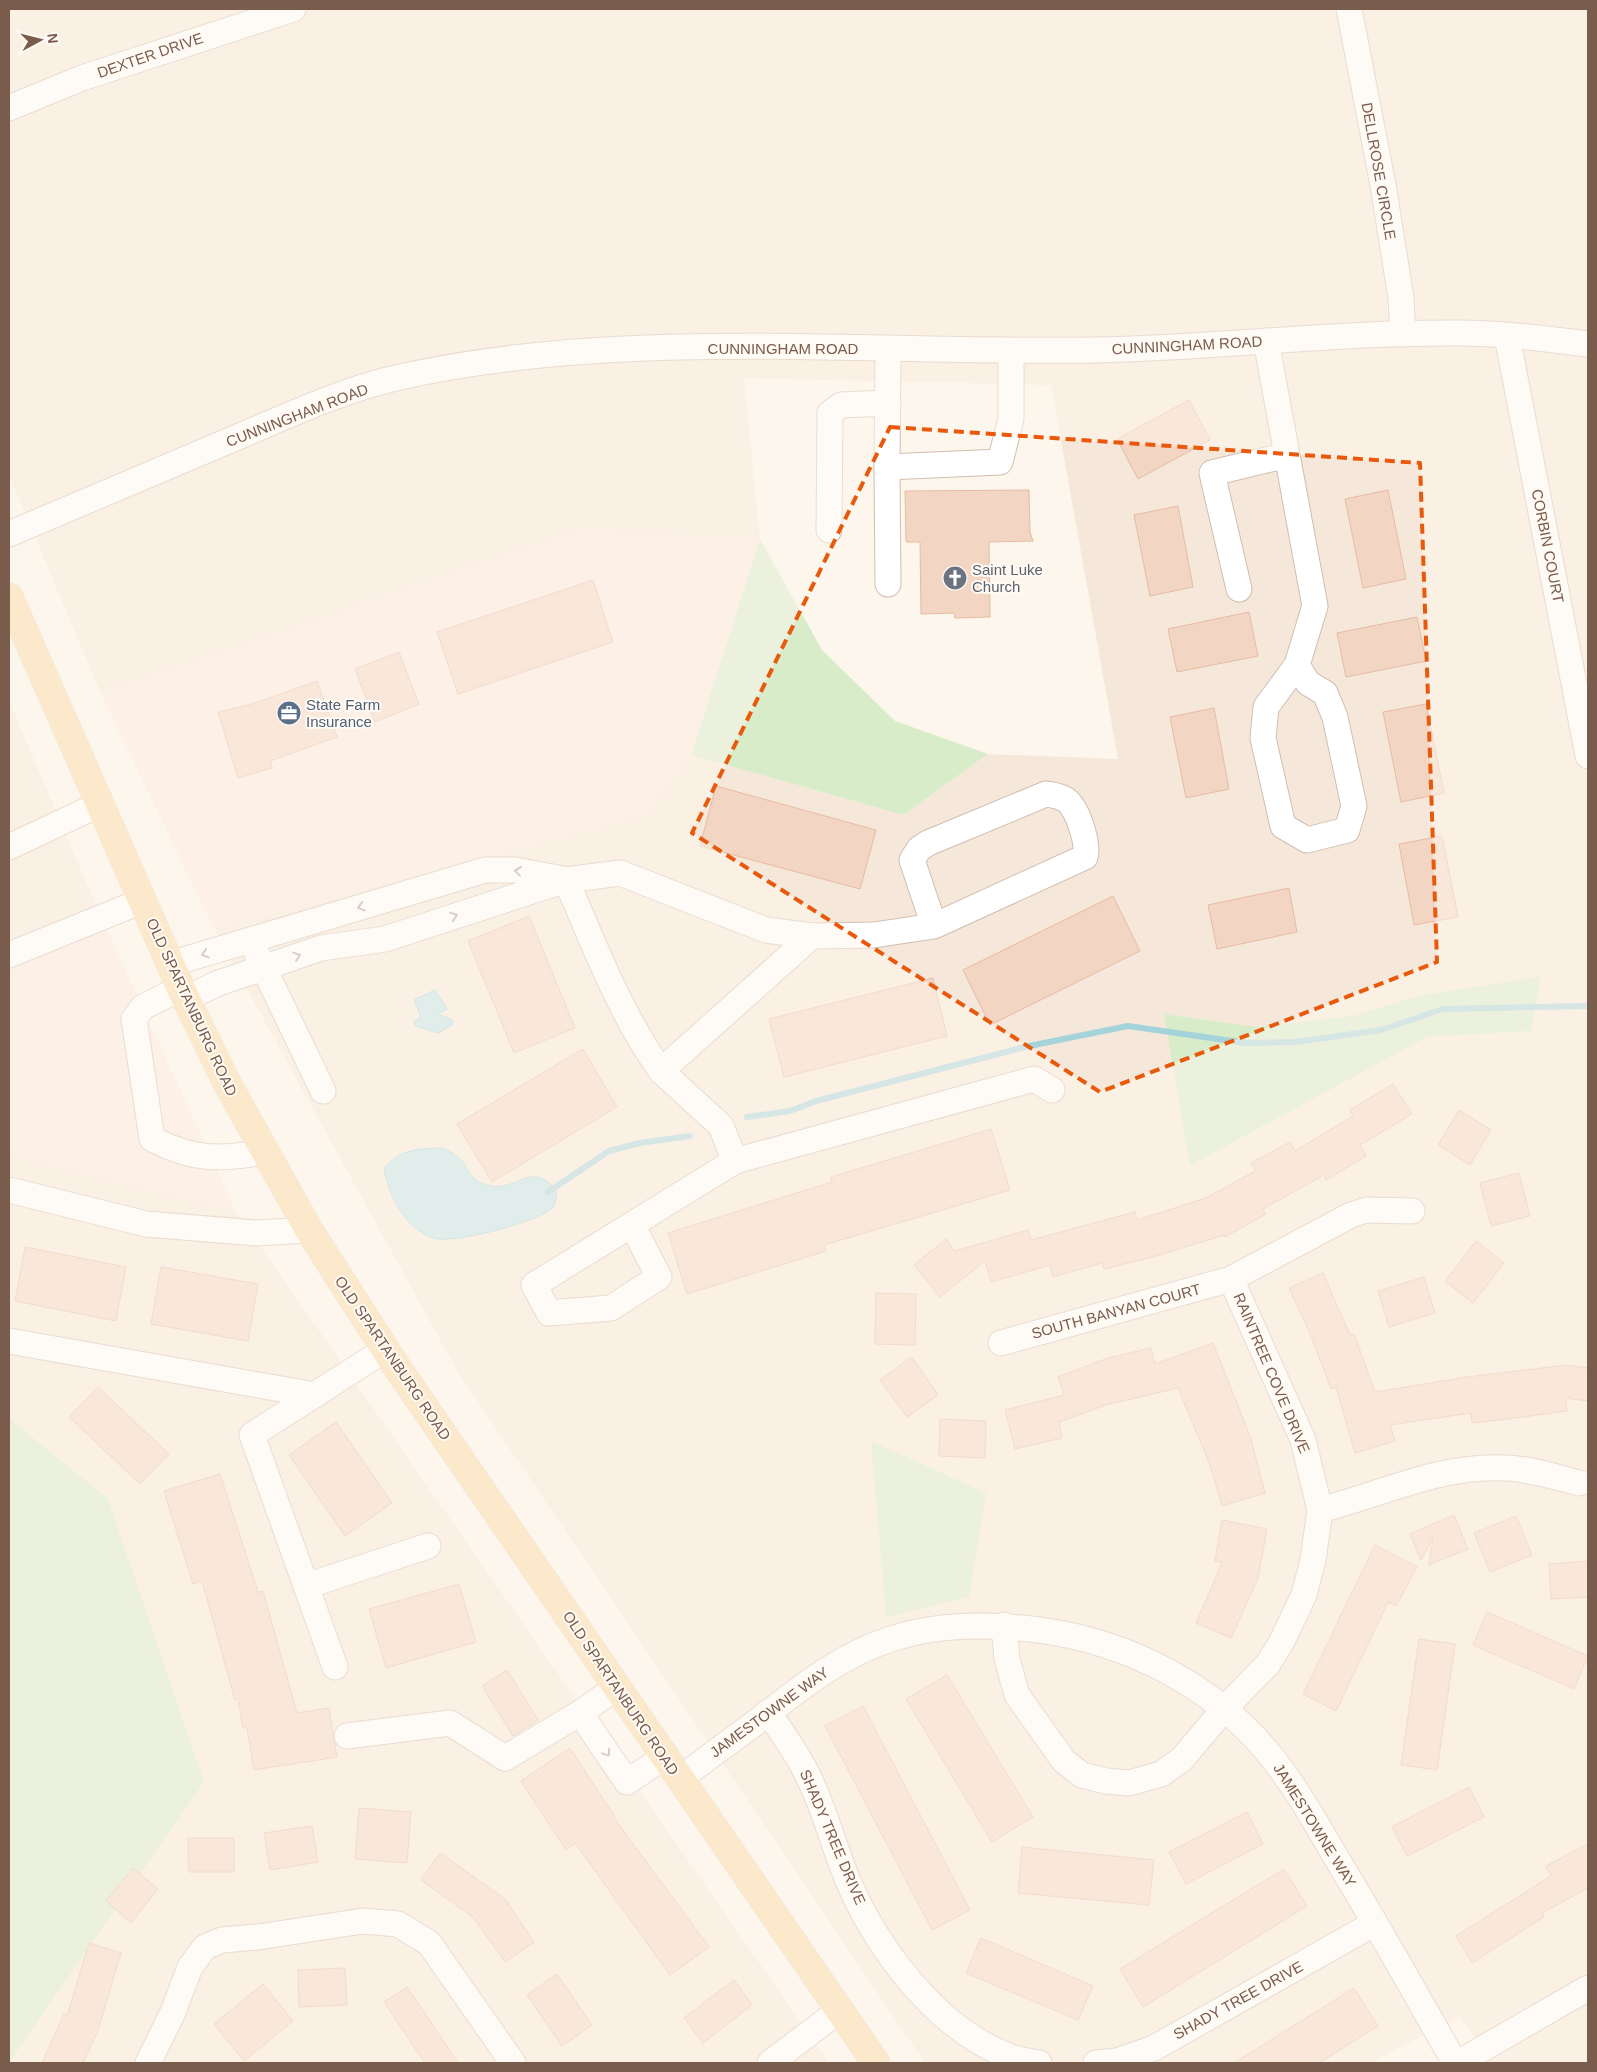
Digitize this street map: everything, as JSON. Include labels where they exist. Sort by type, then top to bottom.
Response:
[{"type":"main road","name":"OLD SPARTANBURG ROAD","points":[[9,597],[179,984],[228,1085],[309,1230],[386,1349],[876,2063]]},
{"type":"street","name":"DEXTER DRIVE","points":[[9,108],[82,78],[293,9]]},
{"type":"street","name":"DELLROSE CIRCLE","points":[[1349,9],[1383,185],[1401,298],[1403,334]]},
{"type":"street","name":"CUNNINGHAM ROAD","points":[[9,534],[314,404],[394,378],[477,361],[546,353],[620,349],[786,347],[1011,351],[1099,350],[1403,334],[1462,333],[1588,344]]},
{"type":"street","name":"CORBIN COURT","points":[[1507,336],[1588,756]]},
{"type":"street","points":[[1266,341],[1315,606],[1297,665],[1266,707],[1264,738],[1283,826],[1307,840],[1347,830],[1354,806],[1335,717],[1325,693],[1308,683],[1297,665]]},
{"type":"street","points":[[888,349],[888,584]]},
{"type":"street","points":[[887,468],[1000,462],[1011,419],[1011,351]]},
{"type":"street","points":[[830,530],[830,413],[841,406],[888,403]]},
{"type":"street","points":[[1239,589],[1212,473],[1287,456]]},
{"type":"street","points":[[179,984],[216,984],[321,948],[385,939],[566,880],[620,873],[766,930],[812,936],[874,935],[934,926],[1086,857],[1087,845],[1071,804],[1057,795],[1046,794],[928,843],[919,849],[912,860],[934,926]]},
{"type":"street","points":[[9,847],[100,804]]},
{"type":"street","points":[[264,1152],[233,1157],[186,1154],[152,1139],[134,1019],[143,1007],[251,940],[485,870],[515,870],[566,880]]},
{"type":"street","points":[[566,880],[619,1003],[638,1038],[661,1070],[721,1126],[735,1161]]},
{"type":"street","points":[[9,955],[142,901]]},
{"type":"street","points":[[661,1070],[812,936]]},
{"type":"street","points":[[251,940],[324,1091]]},
{"type":"street","points":[[632,1225],[659,1277],[611,1308],[548,1313],[534,1285],[735,1161],[1034,1079],[1052,1090]]},
{"type":"street","points":[[9,1190],[146,1224],[257,1233],[309,1230]]},
{"type":"street","name":"SOUTH BANYAN COURT","points":[[1001,1343],[1231,1279],[1350,1216],[1366,1210],[1412,1211]]},
{"type":"street","name":"RAINTREE COVE DRIVE","points":[[1004,1625],[1007,1660],[1017,1695],[1064,1761],[1082,1775],[1106,1781],[1129,1783],[1161,1774],[1182,1759],[1224,1709],[1268,1664],[1294,1621],[1304,1595],[1313,1560],[1320,1510],[1303,1440],[1231,1279]]},
{"type":"street","points":[[9,1341],[315,1395]]},
{"type":"street","points":[[335,1667],[252,1435],[386,1349]]},
{"type":"street","points":[[1320,1510],[1410,1481],[1459,1470],[1510,1468],[1578,1483]]},
{"type":"street","points":[[306,1586],[428,1546]]},
{"type":"street","name":"JAMESTOWNE WAY","points":[[680,1779],[808,1681],[834,1665],[890,1639],[947,1626],[1004,1625],[1062,1633],[1135,1655],[1186,1681],[1224,1709],[1264,1748],[1280,1768],[1375,1923],[1456,2063]]},
{"type":"street","points":[[347,1736],[450,1723],[505,1758],[580,1713],[617,1687]]},
{"type":"street","name":"SHADY TREE DRIVE","points":[[768,1712],[805,1770],[850,1884],[883,1944],[920,1992],[945,2018],[976,2041],[1007,2056],[1039,2063]]},
{"type":"street","points":[[580,1713],[626,1782],[666,1756]]},
{"type":"street","points":[[148,2063],[172,2012],[190,1967],[205,1947],[222,1940],[258,1937],[363,1921],[398,1924],[429,1943],[513,2063]]},
{"type":"street","name":"SHADY TREE DRIVE","points":[[1096,2063],[1117,2060],[1154,2048],[1375,1923]]},
{"type":"street","points":[[1456,2063],[1588,1988]]},
{"type":"street","points":[[770,2063],[840,2010]]},
{"type":"highlighted area","points":[[890,427],[1420,463],[1437,962],[1100,1092],[692,833]]},
{"type":"shaded area","points":[[9,9],[1588,9],[1588,2063],[1485,2063],[1491,2059],[1460,2017],[1370,2063],[925,2063],[458,1372],[214,929],[643,816],[691,755],[903,815],[988,754],[1118,759],[1051,385],[744,378],[760,539],[580,530],[101,694],[9,475]],"holes":[[[1541,978],[1531,1031],[1427,1037],[1191,1166],[1164,1014],[1257,1027],[1352,1016],[1422,995]]]},
{"type":"shaded area","points":[[580,530],[760,539],[691,755],[643,816],[214,929],[101,694]]},
{"type":"shaded area","points":[[9,701],[95,903],[9,944]]},
{"type":"shaded area","points":[[95,903],[235,1210],[9,1154],[9,944]]},
{"type":"shaded area","points":[[9,1154],[235,1210],[829,2063],[9,2063],[108,1499],[9,1418]]},
{"type":"green space","points":[[760,539],[822,650],[895,721],[988,754],[903,815],[691,755]]},
{"type":"green space","points":[[1541,977],[1531,1031],[1427,1037],[1190,1166],[1164,1014],[1257,1027],[1352,1016],[1422,995]]},
{"type":"green space","points":[[9,1418],[108,1499],[204,1782],[9,2062]]},
{"type":"green space","points":[[871,1441],[986,1493],[969,1597],[886,1617]]},
{"type":"water","points":[[435,990],[447,1009],[438,1014],[453,1020],[452,1025],[438,1033],[415,1026],[414,1021],[421,1017],[414,1000]]},
{"type":"water","points":[[441,1148],[456,1156],[463,1162],[474,1178],[484,1184],[492,1186],[508,1185],[530,1177],[538,1177],[546,1181],[556,1189],[553,1207],[531,1219],[495,1231],[475,1235],[443,1239],[433,1238],[423,1233],[406,1219],[400,1210],[390,1190],[384,1169],[396,1157],[410,1151]]},
{"type":"building","points":[[1189,400],[1210,440],[1138,479],[1117,439]]},
{"type":"building","name":"Saint Luke Church","points":[[1029,490],[1030,532],[1033,541],[989,542],[990,617],[955,618],[954,613],[921,614],[920,542],[906,542],[905,491]]},
{"type":"building","points":[[1388,490],[1406,579],[1363,588],[1345,499]]},
{"type":"building","points":[[1178,506],[1193,587],[1150,596],[1134,515]]},
{"type":"building","points":[[593,580],[613,642],[458,694],[437,632]]},
{"type":"building","points":[[1249,612],[1258,656],[1177,672],[1168,629]]},
{"type":"building","points":[[1417,617],[1426,661],[1346,677],[1337,633]]},
{"type":"building","points":[[399,652],[419,704],[375,722],[355,669]]},
{"type":"building","points":[[317,681],[337,737],[270,761],[272,768],[238,778],[218,712],[252,704]]},
{"type":"building","points":[[1426,704],[1444,793],[1401,802],[1383,712]]},
{"type":"building","points":[[1214,708],[1229,789],[1186,798],[1170,717]]},
{"type":"building","points":[[716,786],[876,830],[860,889],[700,846]]},
{"type":"building","points":[[1442,836],[1458,917],[1414,925],[1399,844]]},
{"type":"building","points":[[1289,888],[1297,932],[1217,949],[1208,905]]},
{"type":"building","points":[[1113,896],[1140,951],[990,1025],[963,970]]},
{"type":"building","points":[[529,916],[575,1028],[514,1053],[468,941]]},
{"type":"building","points":[[933,978],[947,1036],[784,1077],[769,1019]]},
{"type":"building","points":[[583,1049],[617,1107],[492,1182],[457,1124]]},
{"type":"building","points":[[1393,1084],[1412,1114],[1360,1145],[1366,1156],[1326,1180],[1324,1175],[1263,1209],[1266,1214],[1225,1237],[1224,1235],[1160,1255],[1104,1269],[1102,1263],[1053,1277],[1050,1265],[991,1282],[985,1261],[940,1297],[914,1265],[946,1239],[955,1251],[1028,1230],[1031,1240],[1135,1212],[1137,1220],[1206,1198],[1255,1171],[1251,1163],[1290,1142],[1295,1151],[1353,1116],[1350,1110]]},
{"type":"building","points":[[1459,1110],[1491,1130],[1470,1165],[1438,1145]]},
{"type":"building","points":[[991,1129],[1010,1190],[824,1245],[826,1251],[687,1294],[668,1233],[832,1182],[831,1177]]},
{"type":"building","points":[[1519,1173],[1530,1216],[1491,1226],[1480,1183]]},
{"type":"building","points":[[1476,1241],[1504,1263],[1473,1303],[1445,1281]]},
{"type":"building","points":[[25,1247],[126,1267],[116,1321],[15,1301]]},
{"type":"building","points":[[161,1267],[258,1284],[248,1341],[151,1324]]},
{"type":"building","points":[[1323,1273],[1350,1335],[1354,1334],[1375,1392],[1467,1377],[1567,1365],[1588,1368],[1588,1401],[1565,1398],[1567,1411],[1508,1419],[1472,1423],[1471,1413],[1390,1425],[1395,1441],[1355,1453],[1336,1387],[1331,1389],[1310,1333],[1289,1288]]},
{"type":"building","points":[[1424,1277],[1435,1313],[1389,1327],[1378,1291]]},
{"type":"building","points":[[876,1293],[916,1294],[915,1345],[875,1344]]},
{"type":"building","points":[[1213,1343],[1250,1436],[1265,1493],[1222,1506],[1210,1465],[1178,1388],[1106,1405],[1059,1422],[1062,1438],[1015,1449],[1005,1410],[1064,1395],[1058,1377],[1108,1358],[1151,1348],[1155,1364]]},
{"type":"building","points":[[912,1357],[938,1395],[907,1417],[880,1380]]},
{"type":"building","points":[[98,1387],[169,1454],[140,1484],[69,1417]]},
{"type":"building","points":[[940,1419],[986,1421],[985,1458],[939,1456]]},
{"type":"building","points":[[336,1422],[392,1503],[345,1536],[289,1455]]},
{"type":"building","points":[[220,1474],[258,1592],[263,1591],[297,1713],[329,1708],[337,1757],[254,1770],[247,1728],[243,1728],[238,1699],[235,1700],[202,1581],[193,1584],[164,1491]]},
{"type":"building","points":[[1454,1515],[1468,1549],[1429,1565],[1433,1538],[1421,1560],[1410,1534]]},
{"type":"building","points":[[1516,1516],[1532,1555],[1490,1572],[1474,1533]]},
{"type":"building","points":[[1222,1520],[1267,1529],[1258,1578],[1231,1638],[1196,1623],[1222,1563],[1215,1561]]},
{"type":"building","points":[[1375,1545],[1417,1567],[1396,1606],[1388,1602],[1336,1711],[1303,1694]]},
{"type":"building","points":[[1588,1561],[1588,1597],[1551,1599],[1549,1564]]},
{"type":"building","points":[[459,1584],[476,1642],[386,1668],[369,1609]]},
{"type":"building","points":[[1487,1612],[1588,1656],[1574,1689],[1473,1645]]},
{"type":"building","points":[[1419,1639],[1455,1644],[1437,1770],[1401,1765]]},
{"type":"building","points":[[507,1670],[538,1720],[513,1736],[482,1686]]},
{"type":"building","points":[[947,1675],[1033,1817],[992,1842],[906,1699]]},
{"type":"building","points":[[863,1706],[970,1910],[932,1930],[825,1726]]},
{"type":"building","points":[[570,1748],[614,1818],[709,1947],[670,1975],[575,1843],[566,1850],[521,1781]]},
{"type":"building","points":[[1469,1787],[1484,1817],[1407,1856],[1392,1827]]},
{"type":"building","points":[[359,1808],[411,1812],[407,1863],[355,1859]]},
{"type":"building","points":[[1247,1812],[1263,1844],[1186,1884],[1169,1852]]},
{"type":"building","points":[[312,1826],[318,1862],[270,1870],[264,1833]]},
{"type":"building","points":[[188,1838],[234,1838],[234,1872],[189,1872]]},
{"type":"building","points":[[1588,1844],[1588,1888],[1542,1913],[1544,1917],[1472,1963],[1456,1936],[1551,1876],[1546,1866]]},
{"type":"building","points":[[1022,1847],[1154,1860],[1149,1905],[1018,1893]]},
{"type":"building","points":[[440,1853],[505,1899],[534,1942],[505,1962],[473,1917],[421,1880]]},
{"type":"building","points":[[133,1868],[158,1889],[131,1923],[106,1901]]},
{"type":"building","points":[[1284,1869],[1307,1906],[1143,2007],[1120,1969]]},
{"type":"building","points":[[981,1938],[1093,1986],[1078,2020],[966,1973]]},
{"type":"building","points":[[89,1943],[121,1953],[98,2030],[83,2063],[42,2063],[64,2014],[67,2016]]},
{"type":"building","points":[[345,1968],[347,2005],[299,2007],[298,1970]]},
{"type":"building","points":[[557,1974],[592,2025],[562,2046],[527,1995]]},
{"type":"building","points":[[734,1980],[752,2005],[703,2043],[684,2018]]},
{"type":"building","points":[[263,1984],[293,2021],[244,2061],[214,2024]]},
{"type":"building","points":[[407,1987],[458,2063],[425,2063],[384,2002]]},
{"type":"building","points":[[1354,1988],[1378,2026],[1319,2063],[1234,2063]]},
{"type":"waterway","points":[[747,1117],[790,1111],[816,1101],[1029,1046],[1128,1026],[1246,1043],[1296,1042],[1381,1030],[1443,1009],[1588,1006]]},
{"type":"waterway","points":[[548,1192],[609,1151],[640,1143],[690,1136]]},
{"type":"place","name":"Saint Luke Church","points":[[955,578]]},
{"type":"place","name":"State Farm Insurance","points":[[289,713]]}]
